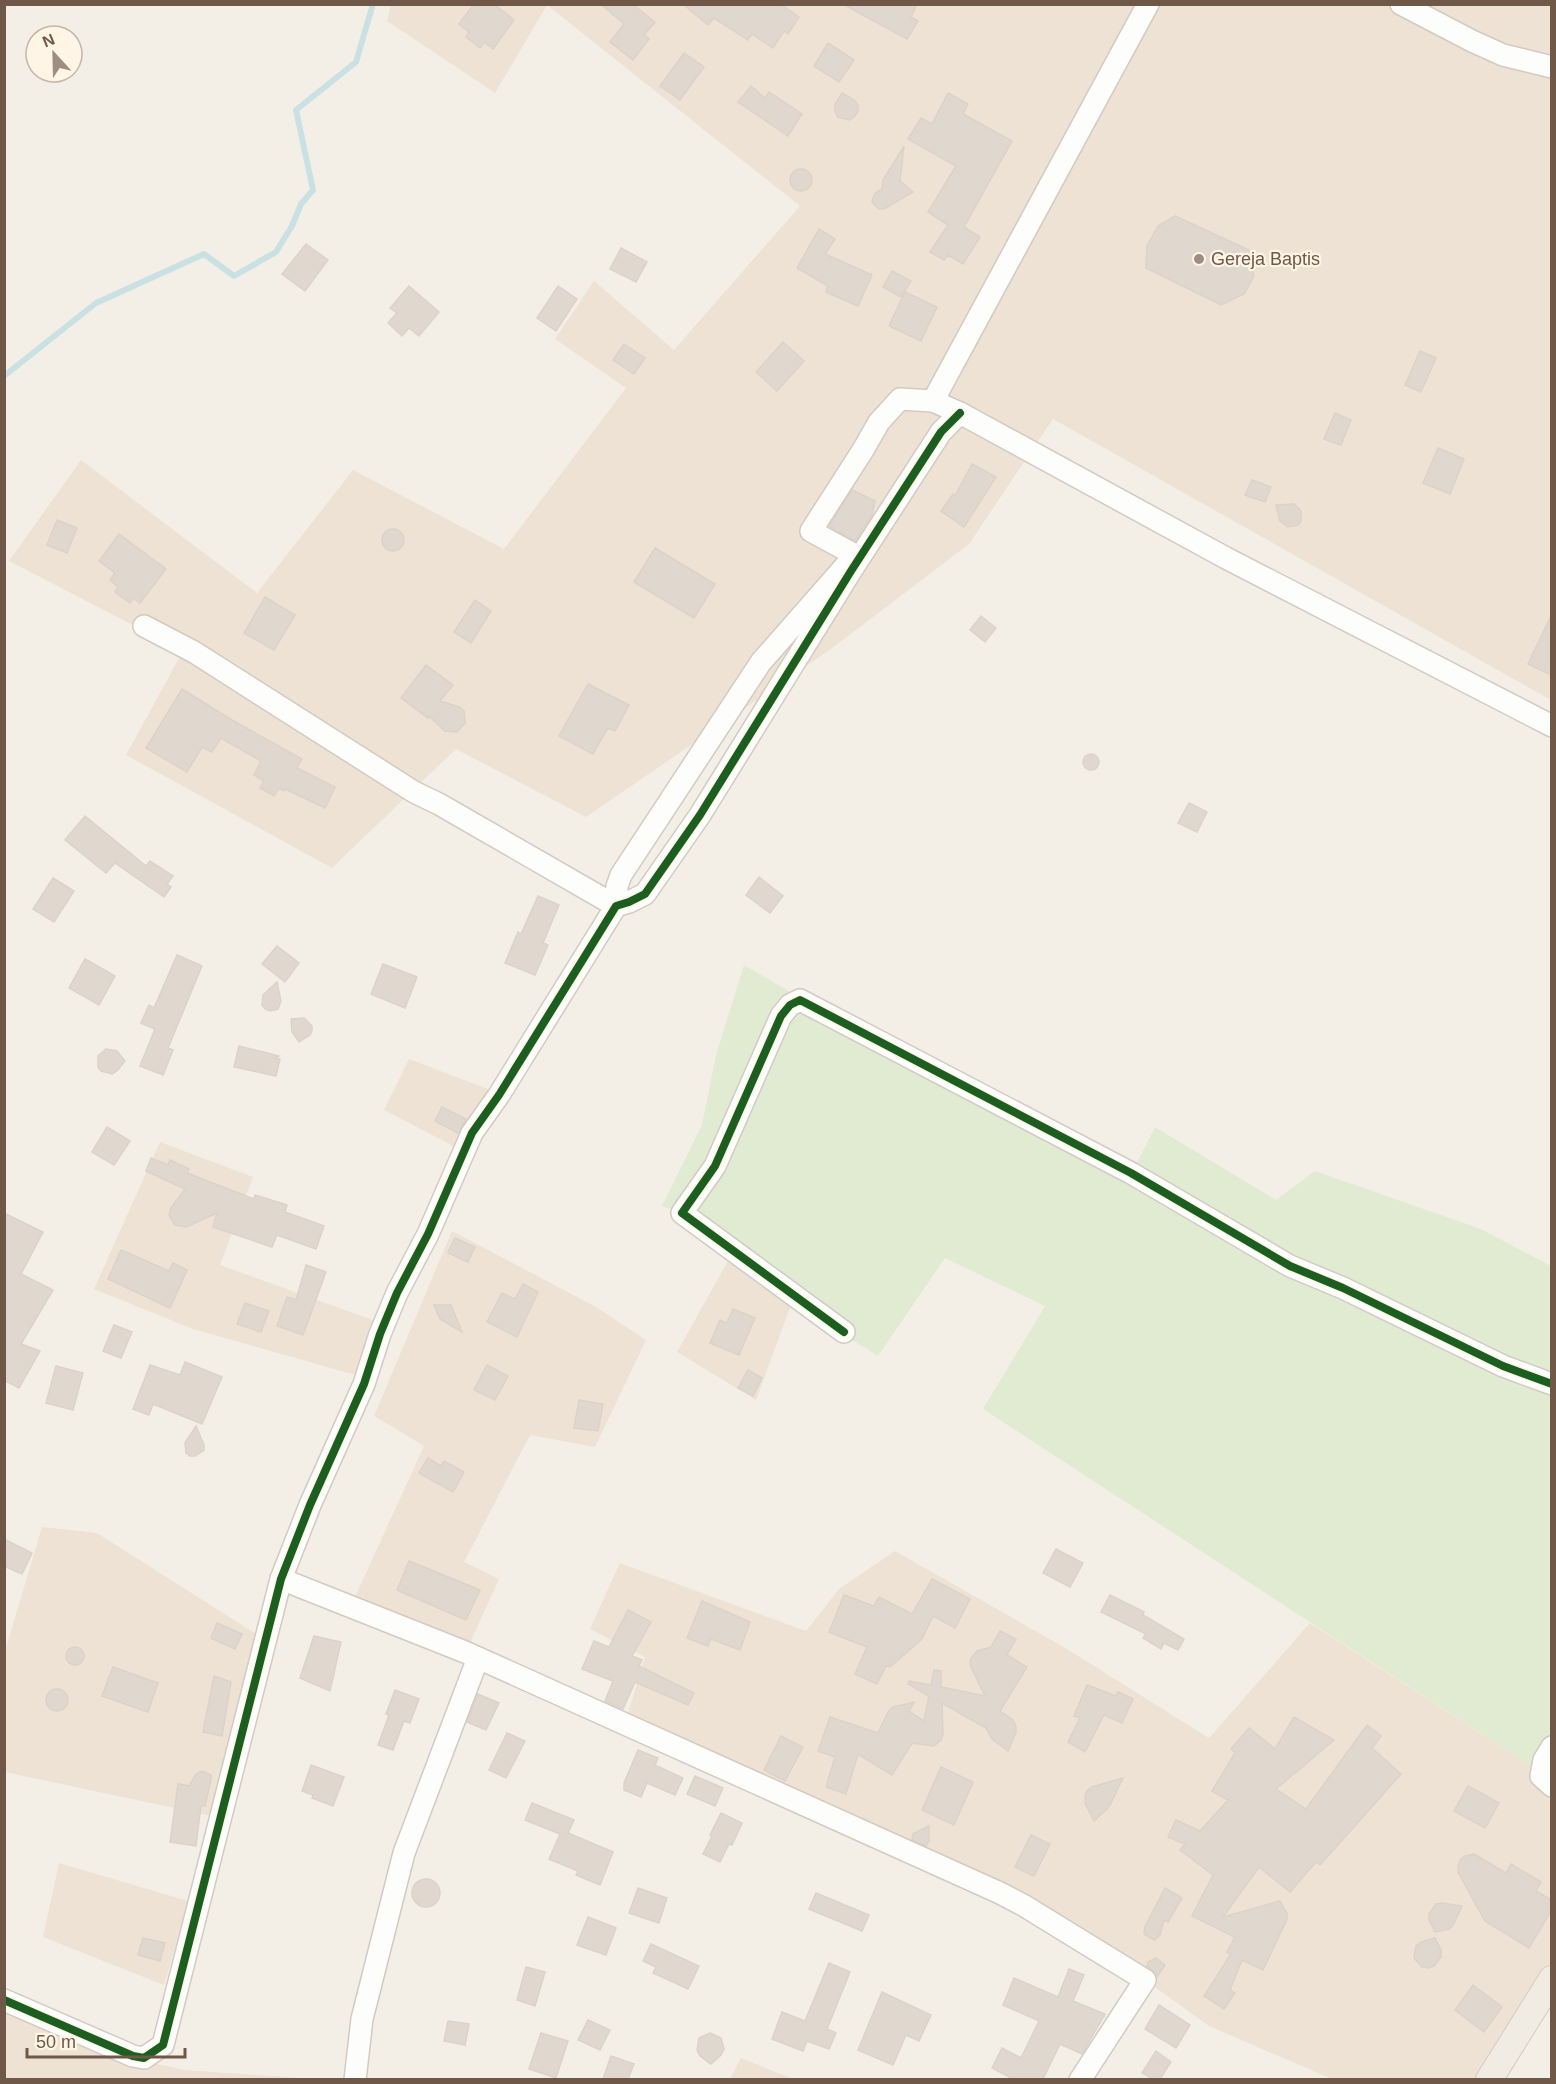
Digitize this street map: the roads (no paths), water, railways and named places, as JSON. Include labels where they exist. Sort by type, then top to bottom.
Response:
[{"type":"main road","points":[[1489,2079],[1551,1979]]},
{"type":"street","points":[[933,401],[1148,4]]},
{"type":"street","points":[[1401,4],[1503,55],[1551,67]]},
{"type":"street","points":[[4,2000],[133,2056],[144,2058],[158,2051],[163,2045],[281,1579],[310,1506],[364,1384],[380,1334],[397,1293],[428,1234],[472,1133],[506,1086],[616,906],[616,886],[621,875],[761,662],[855,555],[811,531],[879,422],[900,399],[933,401],[960,413],[1226,558],[1551,726]]},
{"type":"street","points":[[144,626],[194,652],[414,792],[469,820],[616,906],[645,894],[653,883],[700,815],[851,571],[941,432],[960,413]]},
{"type":"street","points":[[844,1332],[682,1213],[715,1166],[781,1016],[790,1005],[800,1000],[1131,1173],[1290,1266],[1343,1288],[1503,1366],[1551,1384]]},
{"type":"street","points":[[281,1579],[478,1658],[1000,1893],[1145,1980],[1080,2079]]},
{"type":"street","points":[[355,2079],[362,2019],[404,1853],[478,1658]]},
{"type":"street","points":[[1551,1747],[1544,1760],[1541,1776],[1551,1786]]},
{"type":"waterway","points":[[4,376],[96,303],[204,254],[234,276],[276,252],[292,226],[301,204],[313,190],[296,110],[356,62],[373,4]]},
{"type":"place","name":"Gereja Baptis","points":[[1199,259]]}]
